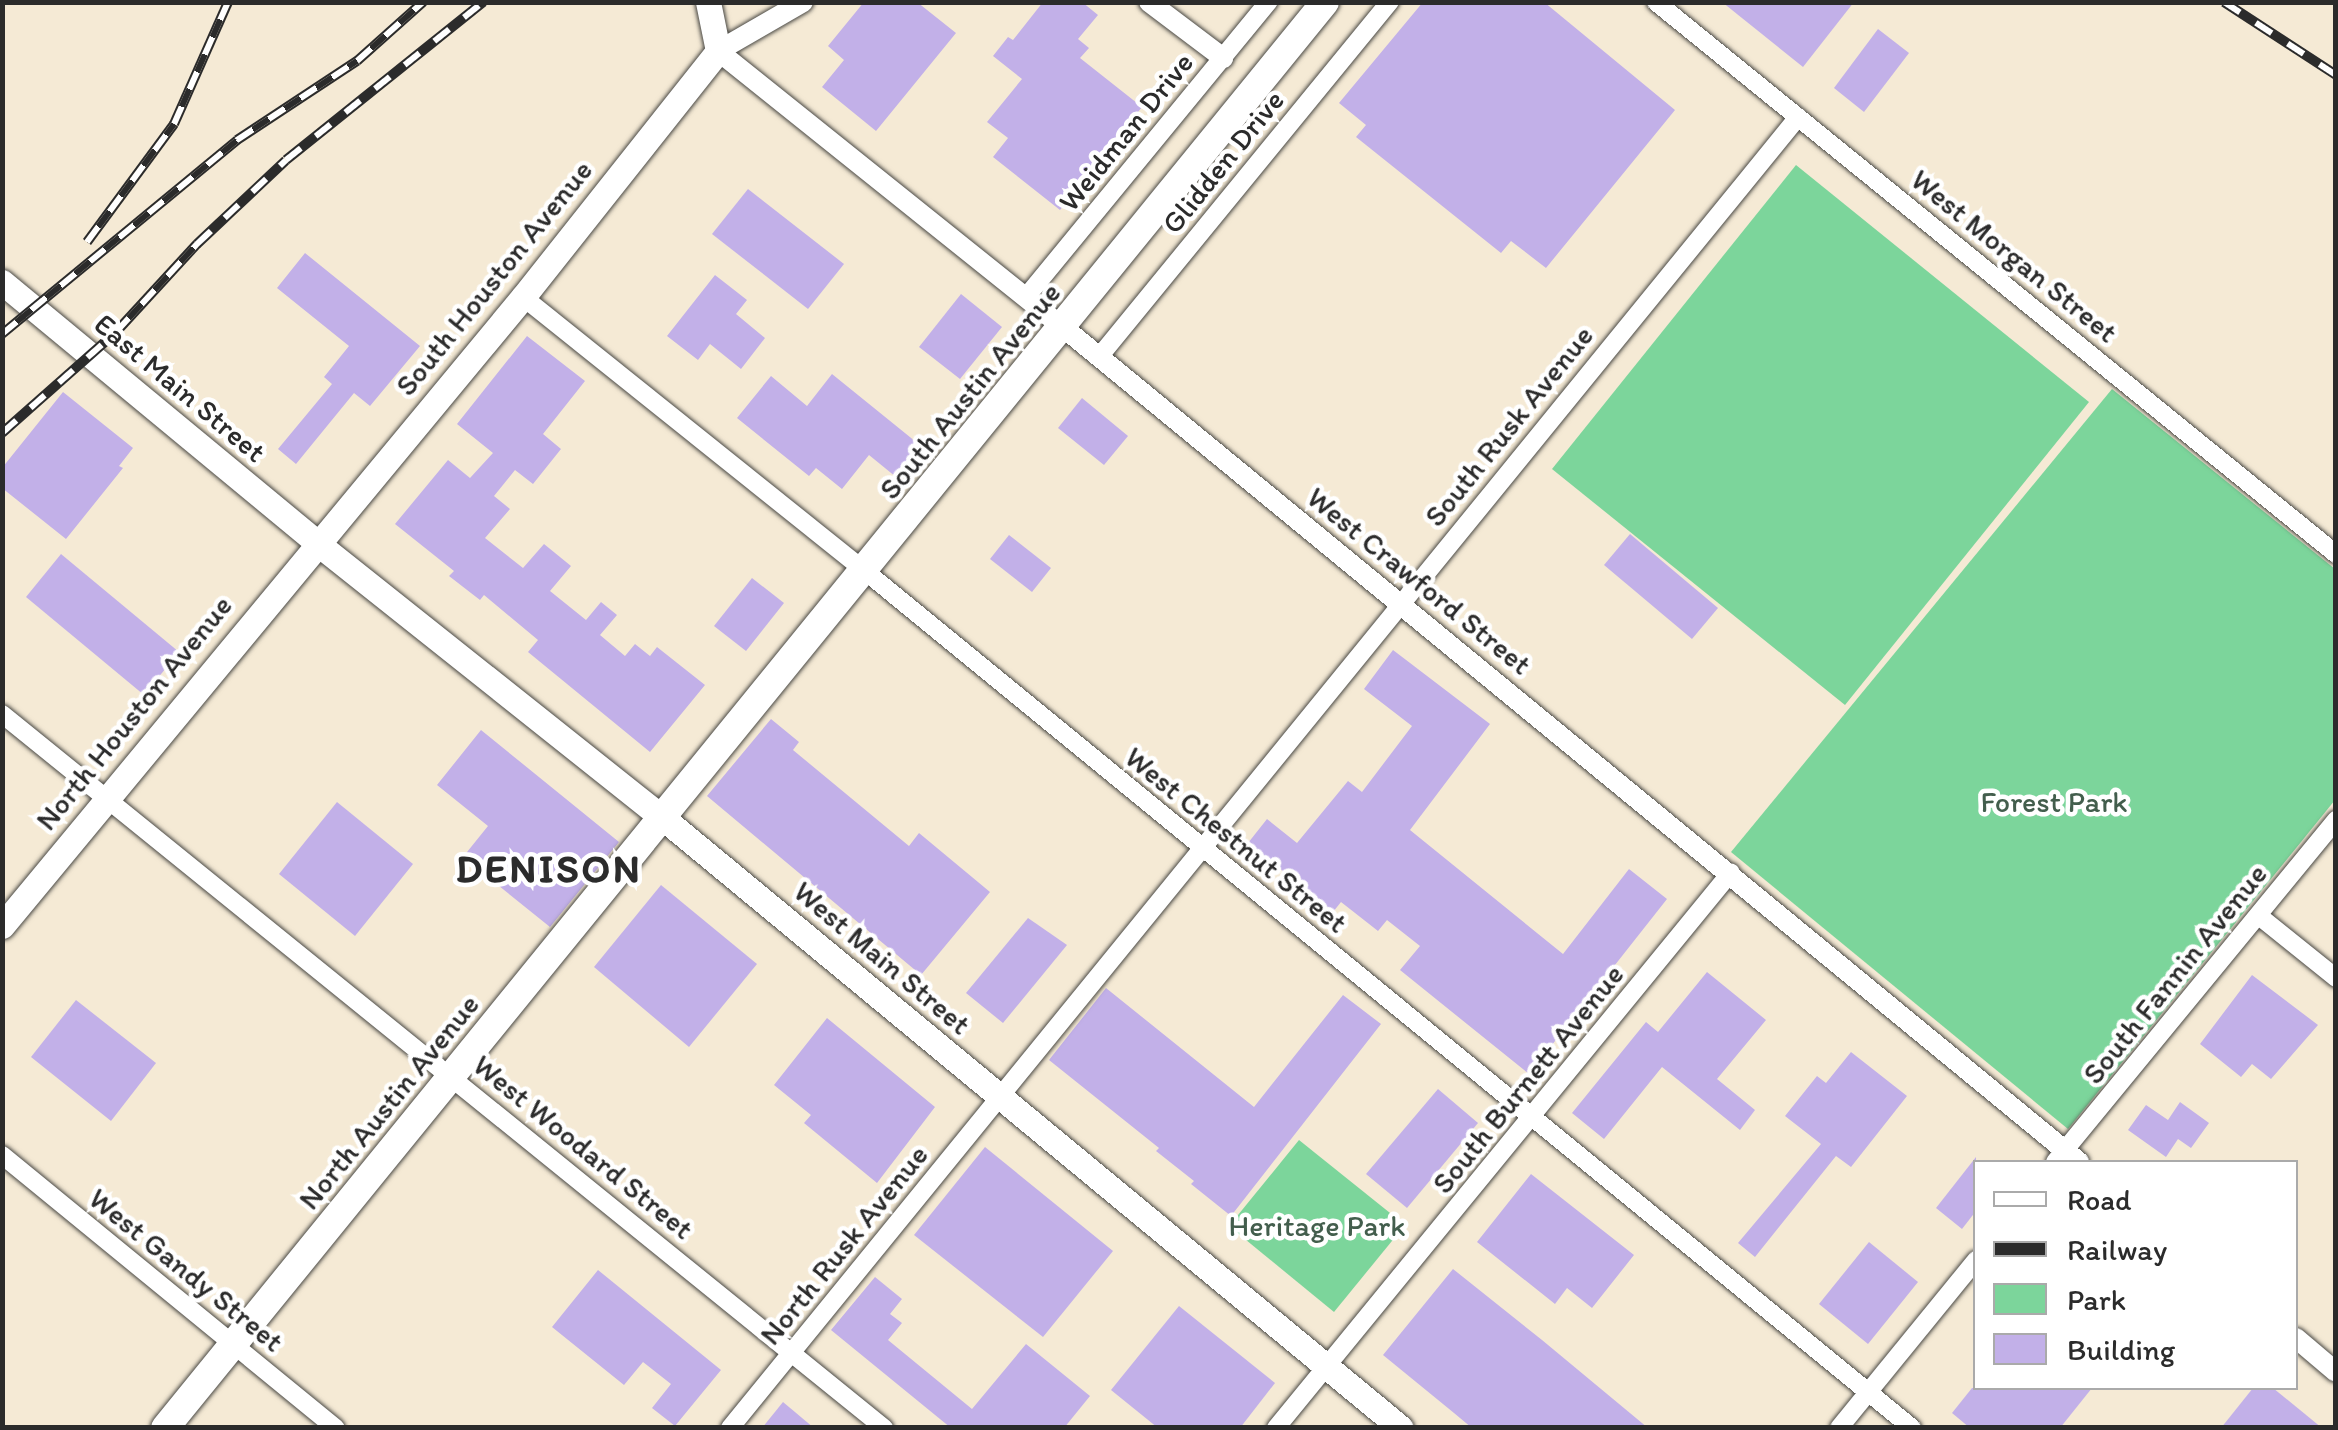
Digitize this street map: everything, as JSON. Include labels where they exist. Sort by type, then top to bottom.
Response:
[{"type":"highway","name":"South Austin Avenue","points":[[663,818],[1325,2]]},
{"type":"highway","name":"North Austin Avenue","points":[[165,1428],[663,818]]},
{"type":"main road","points":[[708,2],[718,51]]},
{"type":"main road","name":"South Houston Avenue","points":[[317,542],[523,297],[718,51]]},
{"type":"main road","name":"East Main Street","points":[[2,282],[317,542]]},
{"type":"main road","name":"North Houston Avenue","points":[[2,926],[317,542]]},
{"type":"main road","name":"West Main Street","points":[[317,542],[663,818],[1401,1428]]},
{"type":"street","points":[[718,51],[803,2]]},
{"type":"street","points":[[1149,2],[1222,58]]},
{"type":"street","name":"Weidman Drive","points":[[1026,297],[1268,2]]},
{"type":"street","name":"Glidden Drive","points":[[1099,357],[1390,2]]},
{"type":"street","name":"West Morgan Street","points":[[1656,2],[2336,554]]},
{"type":"street","name":"West Crawford Street","points":[[718,51],[1731,872],[2066,1159]]},
{"type":"street","name":"South Rusk Avenue","points":[[1000,1098],[1798,117]]},
{"type":"street","name":"West Chestnut Street","points":[[523,297],[865,570],[1912,1428]]},
{"type":"street","name":"West Woodard Street","points":[[2,714],[884,1428]]},
{"type":"street","name":"South Fannin Avenue","points":[[2066,1159],[2336,820]]},
{"type":"street","name":"South Burnett Avenue","points":[[1276,1428],[1731,872]]},
{"type":"street","points":[[2259,916],[2336,978]]},
{"type":"street","name":"North Rusk Avenue","points":[[730,1428],[1000,1098]]},
{"type":"street","name":"West Gandy Street","points":[[2,1155],[335,1428]]},
{"type":"street","points":[[1839,1428],[1973,1264]]},
{"type":"street","points":[[2298,1340],[2336,1372]]},
{"type":"green space","points":[[1796,165],[2089,402],[1845,705],[1552,469]]},
{"type":"green space","name":"Forest Park","points":[[2112,389],[2335,569],[2335,800],[2068,1129],[1731,852]]},
{"type":"green space","name":"Heritage Park","points":[[1299,1140],[1405,1225],[1334,1312],[1229,1226]]},
{"type":"building","points":[[864,2],[917,2],[956,33],[876,131],[822,87],[844,60],[828,46]]},
{"type":"building","points":[[1043,2],[1082,2],[1098,15],[1078,39],[1089,48],[1080,58],[1142,107],[1060,210],[993,157],[1008,138],[987,122],[1022,79],[993,56],[1008,37],[1013,40]]},
{"type":"building","points":[[1423,2],[1544,2],[1675,110],[1546,268],[1511,241],[1501,253],[1356,137],[1366,125],[1339,103]]},
{"type":"building","points":[[1722,2],[1854,2],[1803,67]]},
{"type":"building","points":[[1878,29],[1909,53],[1864,112],[1834,88]]},
{"type":"building","points":[[748,189],[844,264],[808,309],[712,234]]},
{"type":"building","points":[[305,253],[420,346],[370,406],[354,393],[296,464],[278,449],[332,384],[324,377],[349,346],[277,288]]},
{"type":"building","points":[[715,275],[747,300],[736,314],[765,338],[741,369],[710,344],[698,360],[667,336]]},
{"type":"building","points":[[961,294],[1002,327],[960,379],[919,347]]},
{"type":"building","points":[[527,336],[585,381],[543,434],[561,449],[533,484],[515,470],[494,496],[510,509],[485,538],[523,568],[544,544],[571,566],[550,591],[586,620],[601,602],[617,615],[600,635],[625,656],[635,644],[650,656],[657,647],[705,685],[650,752],[528,652],[538,640],[484,595],[480,600],[449,576],[454,571],[395,524],[448,460],[470,478],[493,453],[457,424]]},
{"type":"building","points":[[832,374],[921,446],[896,477],[869,455],[842,489],[816,468],[809,476],[737,418],[771,376],[807,406]]},
{"type":"building","points":[[63,392],[133,448],[119,466],[123,468],[66,539],[2,488],[2,468]]},
{"type":"building","points":[[1082,398],[1128,436],[1104,465],[1058,428]]},
{"type":"building","points":[[1630,534],[1718,608],[1692,639],[1604,565]]},
{"type":"building","points":[[1009,535],[1051,568],[1032,592],[990,559]]},
{"type":"building","points":[[61,554],[179,652],[144,695],[26,597]]},
{"type":"building","points":[[752,578],[784,603],[746,651],[714,626]]},
{"type":"building","points":[[1393,650],[1490,724],[1410,830],[1563,954],[1629,869],[1667,899],[1529,1074],[1400,970],[1420,946],[1387,920],[1378,931],[1341,902],[1333,912],[1248,843],[1267,819],[1297,843],[1348,781],[1362,792],[1412,726],[1364,689]]},
{"type":"building","points":[[771,719],[799,742],[793,750],[909,846],[919,833],[990,892],[921,975],[707,796]]},
{"type":"building","points":[[481,730],[619,842],[550,927],[463,857],[488,826],[437,785]]},
{"type":"building","points":[[337,802],[413,864],[355,936],[279,874]]},
{"type":"building","points":[[661,885],[757,964],[689,1047],[594,967]]},
{"type":"building","points":[[1028,918],[1067,945],[1003,1023],[966,993]]},
{"type":"building","points":[[1707,972],[1766,1020],[1717,1079],[1755,1110],[1740,1130],[1662,1067],[1604,1139],[1572,1113],[1646,1022],[1658,1032]]},
{"type":"building","points":[[2252,975],[2318,1025],[2271,1079],[2252,1064],[2241,1077],[2200,1044]]},
{"type":"building","points":[[1106,988],[1254,1107],[1343,995],[1381,1024],[1231,1216],[1156,1151],[1159,1148],[1049,1060]]},
{"type":"building","points":[[76,1000],[156,1063],[111,1121],[31,1057]]},
{"type":"building","points":[[827,1018],[935,1107],[877,1183],[804,1123],[811,1115],[774,1085]]},
{"type":"building","points":[[1851,1052],[1907,1096],[1851,1167],[1836,1156],[1755,1257],[1738,1243],[1821,1144],[1785,1116],[1817,1076],[1826,1083]]},
{"type":"building","points":[[1438,1089],[1478,1123],[1407,1208],[1366,1174]]},
{"type":"building","points":[[2180,1102],[2209,1123],[2191,1148],[2178,1139],[2166,1157],[2128,1130],[2146,1105],[2168,1120]]},
{"type":"building","points":[[985,1147],[1113,1251],[1043,1337],[914,1235]]},
{"type":"building","points":[[1973,1161],[1973,1215],[1962,1229],[1936,1208]]},
{"type":"building","points":[[1531,1174],[1634,1255],[1592,1308],[1567,1288],[1555,1304],[1477,1242]]},
{"type":"building","points":[[1869,1242],[1918,1282],[1868,1344],[1819,1304]]},
{"type":"building","points":[[1453,1269],[1648,1428],[1472,1428],[1383,1355]]},
{"type":"building","points":[[598,1270],[721,1370],[675,1426],[652,1408],[671,1384],[643,1362],[624,1385],[552,1327]]},
{"type":"building","points":[[875,1277],[902,1299],[890,1314],[902,1323],[888,1340],[972,1409],[1026,1344],[1090,1396],[1064,1428],[951,1428],[831,1330]]},
{"type":"building","points":[[1179,1306],[1275,1383],[1240,1428],[1158,1428],[1111,1390]]},
{"type":"building","points":[[1972,1388],[2090,1390],[2060,1428],[1970,1428],[1952,1413]]},
{"type":"building","points":[[2251,1390],[2275,1390],[2322,1428],[2221,1428]]},
{"type":"building","points":[[783,1402],[814,1428],[762,1428]]},
{"type":"railway","points":[[87,242],[174,124],[228,2]]},
{"type":"railway","points":[[2,334],[237,140],[357,61],[423,2]]},
{"type":"railway","points":[[2,433],[116,332],[197,244],[286,160],[483,2]]},
{"type":"railway","points":[[2224,2],[2336,75]]},
{"type":"district","name":"DENISON","points":[[549,868]]}]
